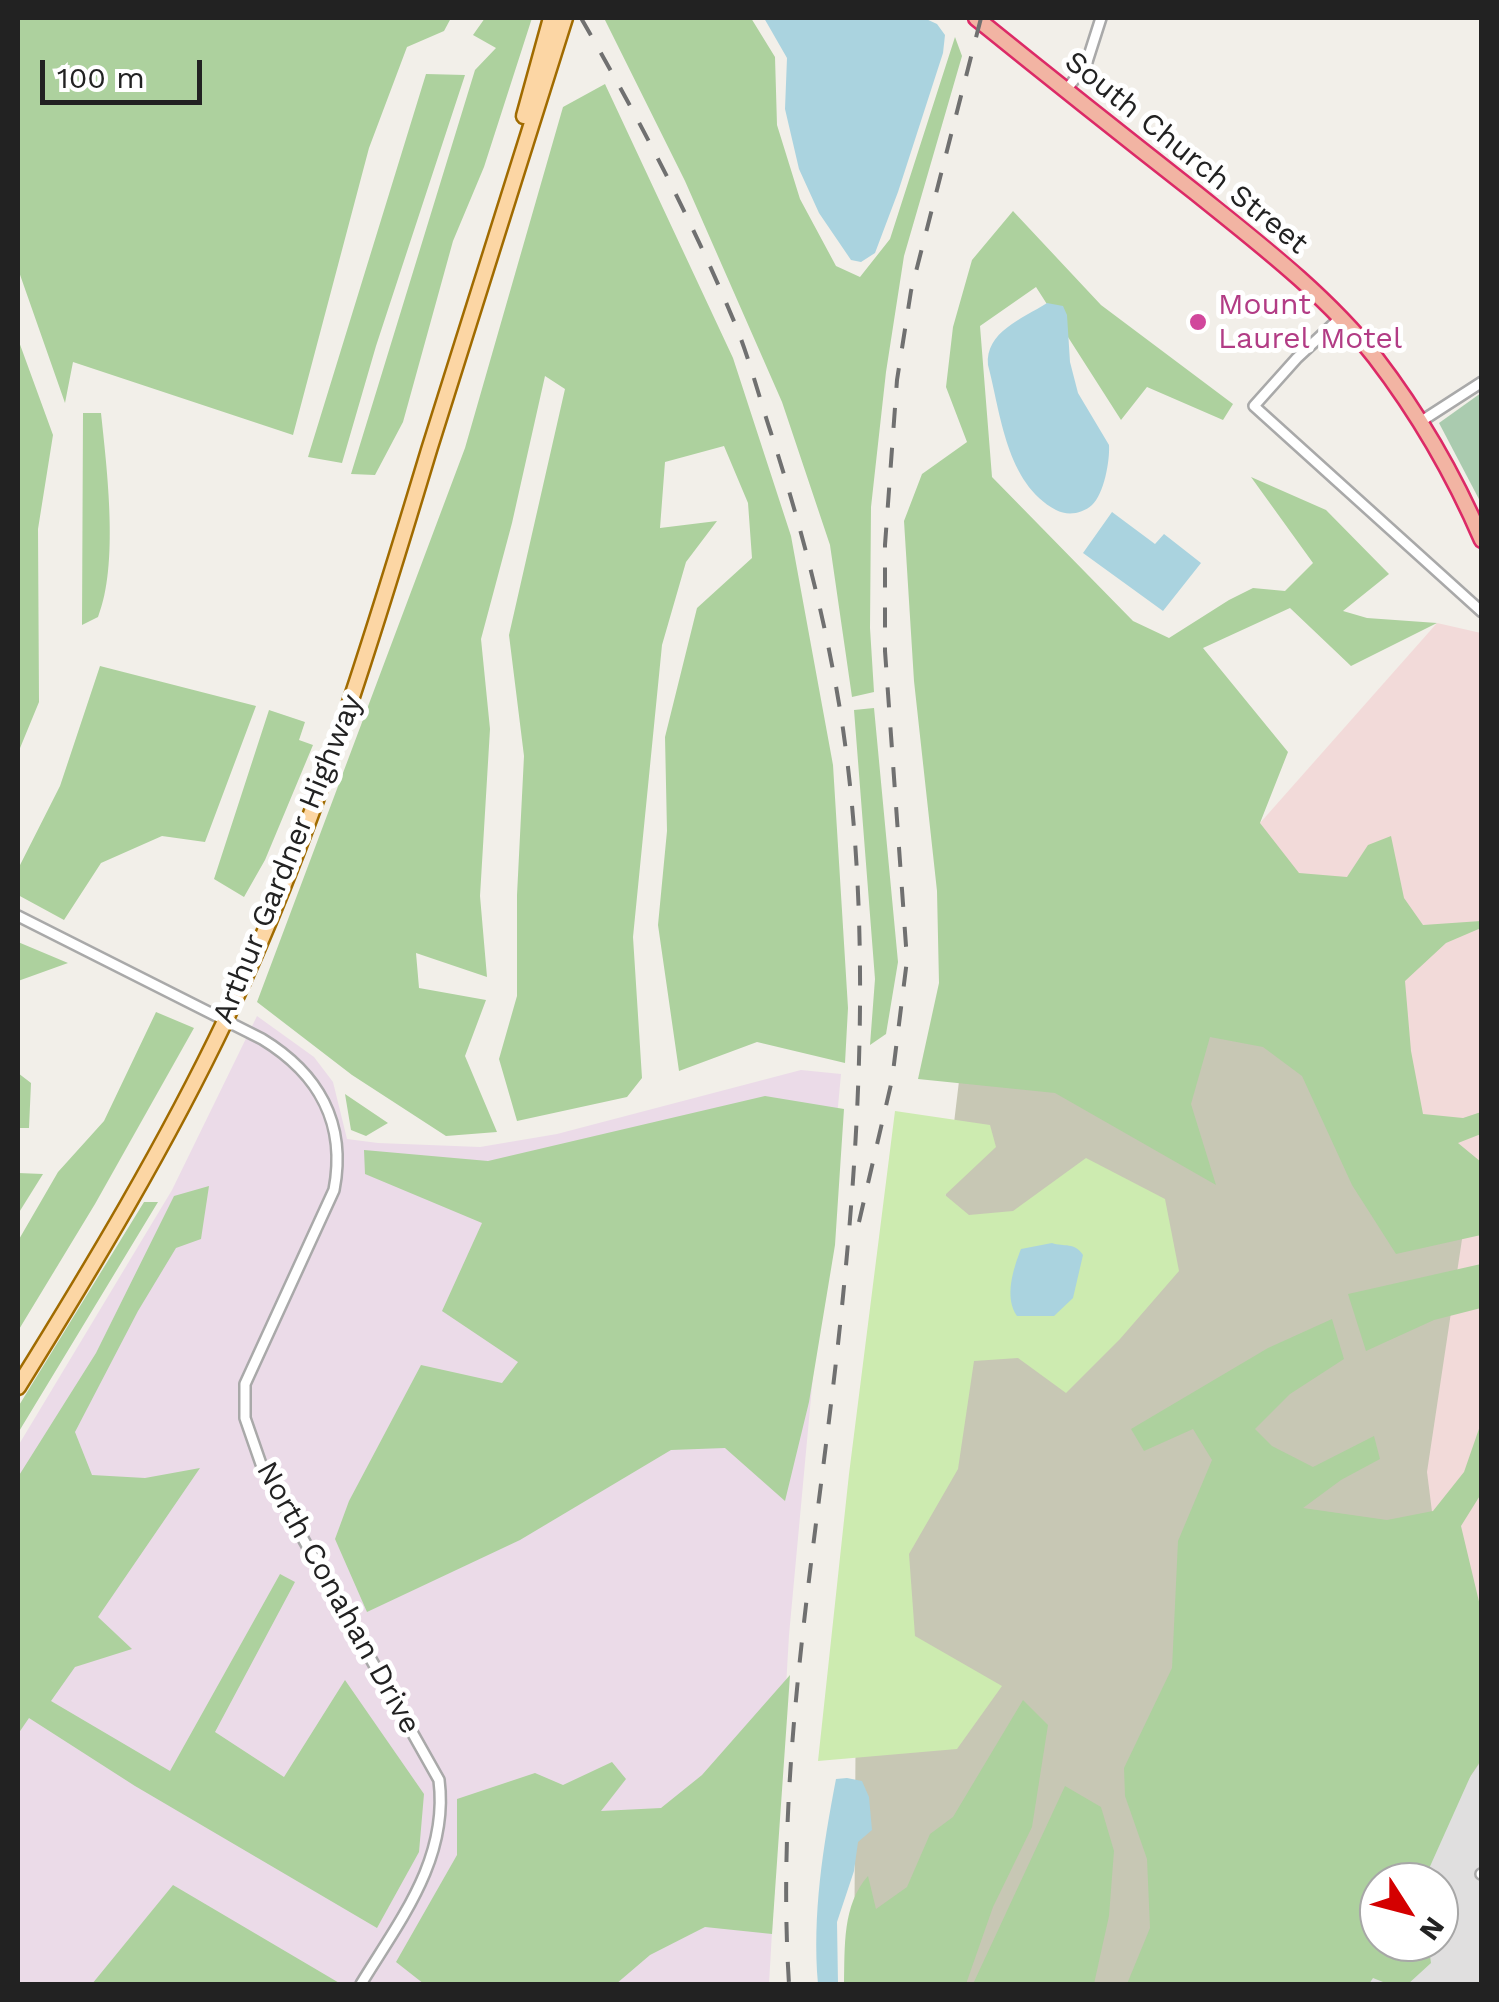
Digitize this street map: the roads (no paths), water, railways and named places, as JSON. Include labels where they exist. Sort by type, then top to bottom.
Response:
[{"type":"highway","name":"South Church Street","points":[[976,18],[1265,248],[1373,354],[1420,422],[1464,497],[1482,540]]},
{"type":"main road","name":"Arthur Gardner Highway","points":[[459,353],[552,18]]},
{"type":"main road","name":"Arthur Gardner Highway","points":[[18,1387],[151,1160],[225,1020],[329,766],[363,669],[565,18]]},
{"type":"street","points":[[1066,90],[1086,65],[1101,18]]},
{"type":"street","points":[[1339,319],[1254,406],[1482,612]]},
{"type":"street","points":[[1420,422],[1482,382]]},
{"type":"street","name":"North Conahan Drive","points":[[18,916],[284,1052],[308,1074],[324,1100],[334,1138],[334,1190],[246,1384],[245,1418],[261,1464],[439,1780],[442,1808],[436,1843],[424,1877],[360,1984]]},
{"type":"water","points":[[764,18],[924,18],[937,24],[945,35],[943,53],[898,192],[875,253],[861,262],[851,260],[819,213],[799,169],[785,109],[787,58]]},
{"type":"water","points":[[1047,303],[1063,306],[1067,315],[1070,362],[1078,393],[1109,445],[1100,493],[1092,505],[1074,513],[1056,510],[1026,483],[1008,446],[988,365],[992,344],[999,335]]},
{"type":"water","points":[[1112,512],[1155,544],[1164,534],[1201,563],[1163,611],[1083,553]]},
{"type":"water","points":[[1052,1243],[1073,1247],[1083,1255],[1073,1298],[1054,1316],[1017,1316],[1010,1292],[1021,1249]]},
{"type":"water","points":[[836,1779],[862,1781],[869,1797],[872,1830],[858,1842],[854,1871],[837,1922],[838,1984],[818,1984],[816,1932],[823,1856]]},
{"type":"railway","points":[[581,18],[683,208],[746,352],[813,579],[837,691],[851,797],[860,1007],[855,1148],[835,1373],[794,1722],[786,1897],[789,1984]]},
{"type":"railway","points":[[859,1222],[892,1080],[907,960],[885,651],[885,545],[897,380],[911,291],[981,18]]},
{"type":"place","name":"Mount Laurel Motel","points":[[1198,322]]}]
